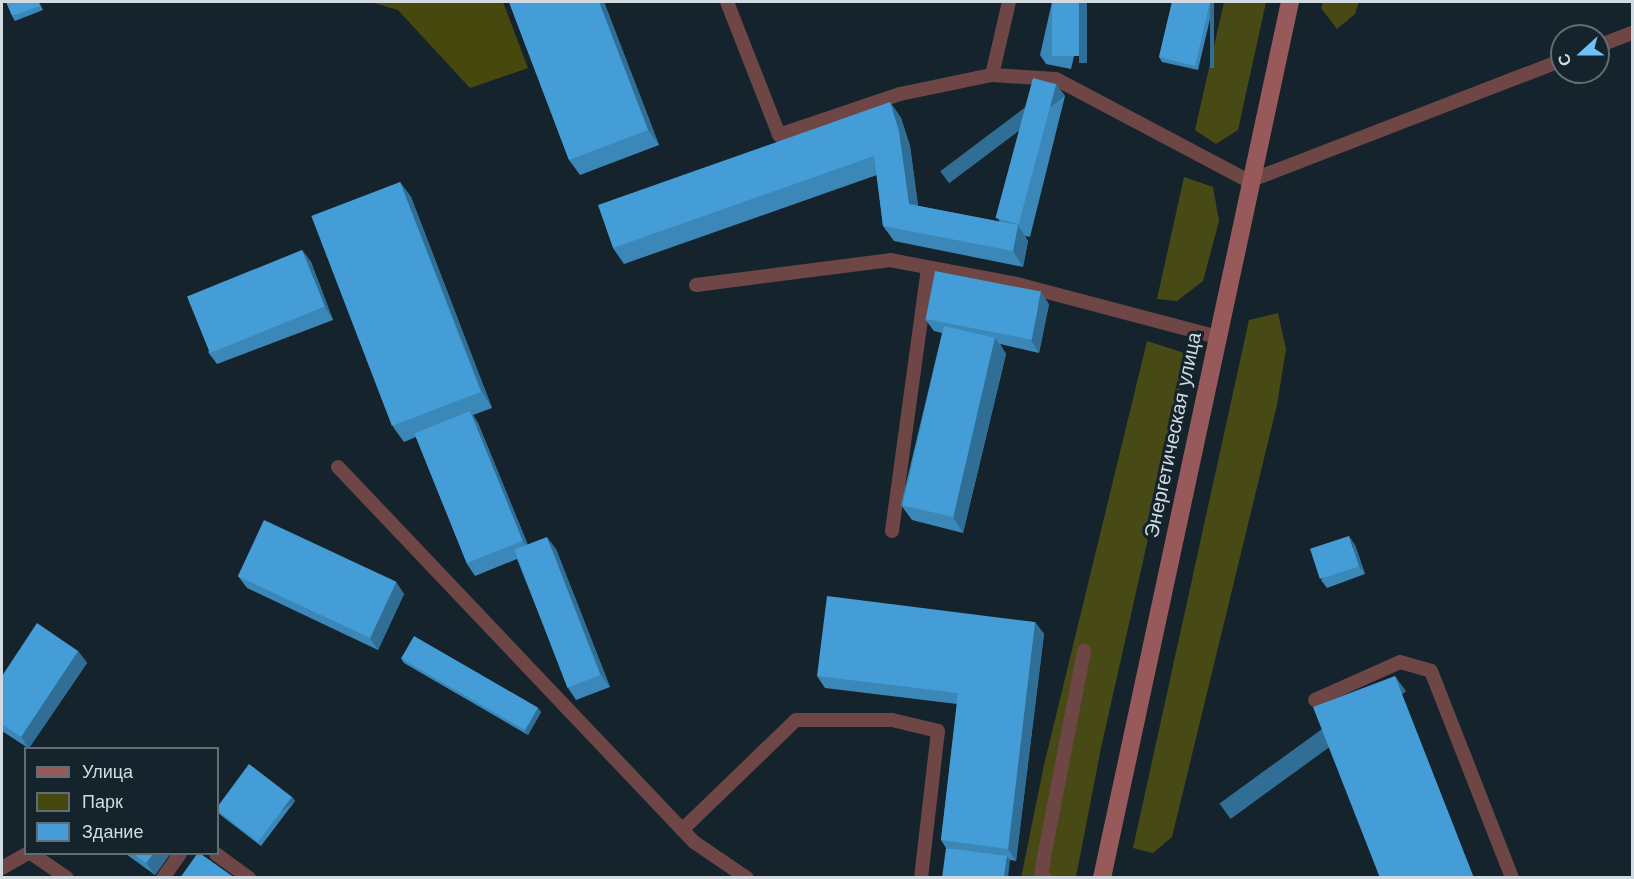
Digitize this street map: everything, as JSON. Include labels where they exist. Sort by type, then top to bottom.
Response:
[{"type":"street","name":"Энергетическая улица","points":[[1102,878],[1216,337],[1290,2]]},
{"type":"lane","points":[[727,2],[779,135],[900,94],[992,75],[1056,79],[1250,181],[1550,65]]},
{"type":"lane","points":[[992,75],[1009,2]]},
{"type":"lane","points":[[1610,41],[1632,33]]},
{"type":"lane","points":[[696,285],[890,260],[1017,284],[1216,337]]},
{"type":"lane","points":[[892,531],[928,267]]},
{"type":"lane","points":[[338,467],[682,830],[747,878]]},
{"type":"lane","points":[[1042,877],[1084,651]]},
{"type":"lane","points":[[1315,700],[1400,662],[1431,671],[1512,878]]},
{"type":"lane","points":[[682,830],[796,720],[892,720],[938,731],[921,878]]},
{"type":"lane","points":[[2,868],[24,855]]},
{"type":"lane","points":[[34,855],[68,878]]},
{"type":"lane","points":[[163,878],[179,855]]},
{"type":"lane","points":[[217,855],[249,878]]},
{"type":"green space","points":[[371,2],[503,2],[528,68],[470,88],[398,10]]},
{"type":"shaded area","points":[[1224,2],[1266,2],[1238,130],[1216,144],[1195,130]]},
{"type":"shaded area","points":[[1323,2],[1359,2],[1355,14],[1337,29],[1321,8]]},
{"type":"shaded area","points":[[1184,177],[1213,187],[1219,221],[1203,281],[1177,301],[1157,299]]},
{"type":"shaded area","points":[[1278,313],[1286,349],[1277,405],[1172,837],[1153,853],[1133,848],[1249,320]]},
{"type":"shaded area","points":[[1147,341],[1184,353],[1177,410],[1101,748],[1076,877],[1021,878],[1044,765]]},
{"type":"building","points":[[6,2],[38,2],[40,6],[12,16]]},
{"type":"building","points":[[509,2],[599,2],[648,130],[569,160]]},
{"type":"building","points":[[1052,2],[1079,2],[1079,56],[1052,56]]},
{"type":"building","points":[[1172,2],[1210,2],[1195,66],[1159,57]]},
{"type":"building","points":[[1033,78],[1056,84],[1019,224],[995,218]]},
{"type":"building","points":[[890,102],[899,131],[909,204],[1018,225],[1013,251],[883,226],[874,156],[613,248],[598,205]]},
{"type":"building","points":[[400,182],[481,392],[392,426],[311,216]]},
{"type":"building","points":[[302,250],[325,307],[210,353],[187,296]]},
{"type":"building","points":[[935,271],[1041,292],[1032,340],[926,319]]},
{"type":"building","points":[[944,326],[995,338],[953,517],[903,505]]},
{"type":"building","points":[[470,411],[522,541],[467,563],[414,433]]},
{"type":"building","points":[[264,520],[396,582],[370,638],[238,576]]},
{"type":"building","points":[[1349,536],[1359,566],[1320,579],[1310,549]]},
{"type":"building","points":[[547,537],[600,675],[567,688],[514,550]]},
{"type":"building","points":[[827,596],[1035,622],[1008,849],[941,840],[958,693],[817,676]]},
{"type":"building","points":[[37,623],[78,651],[21,737],[2,724],[2,676]]},
{"type":"building","points":[[414,636],[538,708],[525,730],[401,659]]},
{"type":"building","points":[[1395,676],[1474,878],[1380,878],[1313,707]]},
{"type":"building","points":[[249,764],[292,797],[258,842],[219,812],[219,805]]},
{"type":"building","points":[[946,848],[1007,856],[1004,878],[942,878]]},
{"type":"building","points":[[135,855],[152,855],[146,863]]},
{"type":"building","points":[[196,855],[202,855],[235,878],[180,878]]}]
